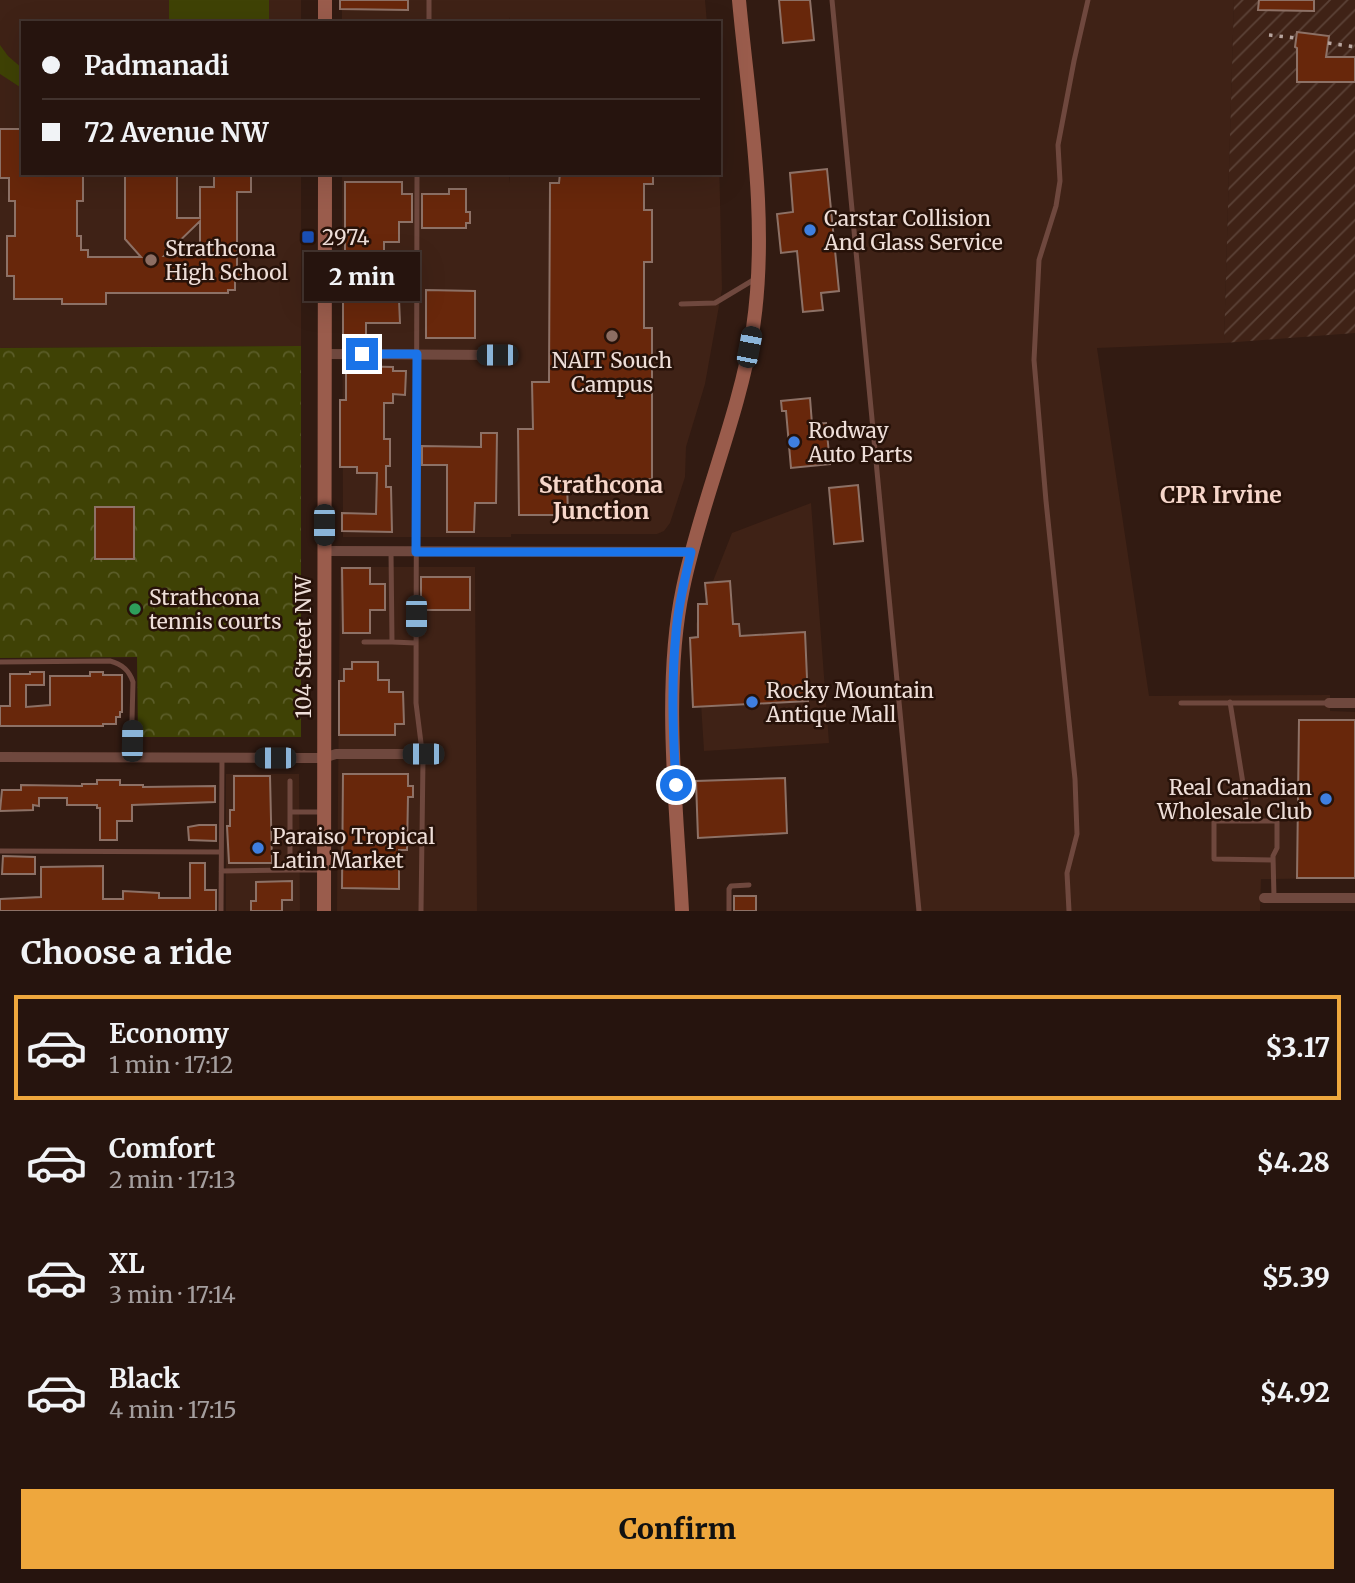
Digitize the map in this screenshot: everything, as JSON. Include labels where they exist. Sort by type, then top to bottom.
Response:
[{"type":"main road","points":[[325,0],[325,21]]},
{"type":"main road","points":[[682,911],[673,687],[676,631],[691,552],[745,367],[753,327],[757,277],[756,176],[738,0]]},
{"type":"main road","name":"104 Street NW","points":[[324,911],[325,175]]},
{"type":"street","points":[[325,354],[497,355]]},
{"type":"street","points":[[324,551],[691,552]]},
{"type":"street","points":[[1329,702],[1355,703]]},
{"type":"street","points":[[0,757],[323,758],[336,754],[423,754]]},
{"type":"street","points":[[1269,898],[1355,898]]},
{"type":"lane","points":[[429,0],[429,21]]},
{"type":"lane","points":[[832,0],[919,911]]},
{"type":"lane","points":[[1069,911],[1066,873],[1077,834],[1075,779],[1034,360],[1039,260],[1056,206],[1060,181],[1058,145],[1088,0]]},
{"type":"lane","points":[[417,175],[416,702],[423,754],[422,911]]},
{"type":"lane","points":[[681,304],[715,303],[757,277]]},
{"type":"lane","points":[[391,552],[392,642]]},
{"type":"lane","points":[[364,642],[416,643]]},
{"type":"lane","points":[[0,662],[119,664],[130,675],[132,682],[131,757]]},
{"type":"lane","points":[[1181,702],[1329,702]]},
{"type":"lane","points":[[1230,702],[1249,821]]},
{"type":"lane","points":[[221,911],[222,758]]},
{"type":"lane","points":[[290,781],[290,870]]},
{"type":"lane","points":[[290,812],[324,811]]},
{"type":"lane","points":[[1269,898],[1277,848],[1278,821],[1214,821],[1214,859],[1273,860]]},
{"type":"lane","points":[[0,851],[221,852]]},
{"type":"lane","points":[[221,871],[324,870]]},
{"type":"lane","points":[[729,911],[731,886],[749,885]]},
{"type":"shaded area","name":"Strathcona High School","points":[[0,0],[301,0],[301,21],[21,21],[21,175],[301,175],[301,346],[0,348]]},
{"type":"shaded area","points":[[342,0],[705,0],[707,21],[510,21],[510,17],[509,21],[342,21]]},
{"type":"shaded area","points":[[834,0],[1234,0],[1224,343],[1097,348],[1149,696],[1330,695],[1330,711],[1355,712],[1355,878],[1261,879],[1260,911],[916,911]]},
{"type":"shaded area","points":[[1234,0],[1355,0],[1355,333],[1224,343]]},
{"type":"shaded area","points":[[342,175],[509,175],[510,183],[510,175],[719,175],[722,289],[705,384],[686,447],[685,477],[670,523],[664,531],[657,534],[343,537]]},
{"type":"shaded area","points":[[811,503],[829,743],[704,751],[696,624],[732,533]]},
{"type":"shaded area","points":[[340,567],[475,567],[477,911],[337,911]]},
{"type":"shaded area","points":[[226,774],[299,774],[300,911],[226,911]]},
{"type":"green space","points":[[169,0],[269,0],[269,21],[169,21]]},
{"type":"green space","points":[[0,45],[21,67],[21,88],[0,74]]},
{"type":"green space","points":[[301,346],[301,737],[138,737],[137,657],[0,658],[0,348]]},
{"type":"building","points":[[340,0],[408,0],[408,10],[340,9]]},
{"type":"building","points":[[779,0],[810,0],[814,40],[783,43]]},
{"type":"building","points":[[1259,0],[1314,0],[1314,11],[1258,10]]},
{"type":"building","points":[[1297,32],[1329,36],[1326,57],[1355,57],[1355,82],[1297,82]]},
{"type":"building","points":[[0,129],[21,129],[21,175],[83,175],[83,201],[77,201],[77,236],[81,236],[81,250],[88,250],[88,257],[141,257],[125,239],[125,175],[177,175],[177,218],[200,218],[200,187],[214,187],[214,175],[251,175],[251,192],[237,192],[237,269],[242,269],[242,280],[235,280],[235,290],[228,290],[228,293],[106,293],[106,304],[62,304],[62,299],[14,299],[14,276],[7,276],[7,236],[15,236],[15,201],[9,201],[9,178],[0,178]],"holes":[[[200,221],[200,256],[164,256]]]},
{"type":"building","points":[[827,169],[839,291],[821,293],[823,310],[803,312],[797,251],[781,253],[777,214],[793,212],[790,173]]},
{"type":"building","points":[[560,175],[653,175],[653,184],[644,184],[644,210],[652,210],[652,262],[644,262],[644,328],[652,328],[652,479],[567,482],[568,515],[519,515],[518,429],[533,429],[532,382],[549,382],[550,183],[559,183]]},
{"type":"building","points":[[345,182],[402,182],[402,194],[412,194],[412,222],[399,222],[399,242],[384,242],[384,258],[366,258],[365,279],[387,279],[387,262],[401,263],[401,276],[398,276],[400,323],[366,323],[366,339],[343,339],[343,279],[350,279],[351,258],[345,258]]},
{"type":"building","points":[[449,189],[466,189],[466,212],[470,212],[470,223],[466,223],[466,228],[422,228],[422,194],[449,194]]},
{"type":"building","points":[[426,290],[475,291],[475,338],[426,338]]},
{"type":"building","points":[[346,366],[393,367],[393,371],[406,371],[405,395],[393,394],[393,403],[384,403],[384,439],[390,439],[390,466],[386,466],[386,487],[391,487],[392,532],[342,531],[342,513],[376,514],[377,473],[357,473],[357,467],[340,467],[340,400],[346,400]]},
{"type":"building","points":[[810,398],[812,424],[826,423],[830,464],[791,468],[786,411],[782,411],[781,401]]},
{"type":"building","points":[[481,433],[497,433],[496,503],[475,503],[474,532],[447,532],[447,465],[422,465],[422,446],[481,447]]},
{"type":"building","points":[[858,485],[863,541],[834,544],[829,488]]},
{"type":"building","points":[[95,507],[134,507],[134,559],[95,559]]},
{"type":"building","points":[[342,568],[370,568],[370,584],[385,584],[385,610],[370,610],[370,633],[343,633]]},
{"type":"building","points":[[421,577],[470,577],[470,610],[421,610]]},
{"type":"building","points":[[730,581],[733,624],[739,624],[740,636],[805,632],[808,701],[693,707],[690,638],[698,637],[698,604],[707,604],[705,583]]},
{"type":"building","points":[[352,662],[378,662],[378,680],[389,680],[389,692],[403,692],[404,724],[395,724],[395,735],[339,735],[339,681],[344,681],[344,669],[352,669]]},
{"type":"building","points":[[44,672],[44,685],[26,685],[26,707],[50,705],[50,676],[90,676],[90,672],[122,675],[120,717],[116,717],[116,724],[103,726],[0,726],[0,706],[10,706],[10,674]]},
{"type":"building","name":"Real Canadian Wholesale Club","points":[[1299,720],[1355,720],[1355,878],[1297,878]]},
{"type":"building","points":[[343,774],[408,774],[408,786],[413,786],[413,797],[408,797],[407,850],[399,850],[399,889],[342,888]]},
{"type":"building","points":[[234,776],[270,776],[272,863],[229,863],[227,826],[230,826],[230,810],[234,810]]},
{"type":"building","points":[[785,778],[787,833],[698,838],[696,781]]},
{"type":"building","points":[[97,780],[120,780],[120,785],[143,787],[215,786],[215,802],[132,805],[132,821],[117,821],[117,840],[100,840],[100,808],[97,808],[97,805],[67,805],[67,798],[39,798],[39,806],[33,805],[33,810],[0,811],[2,790],[21,790],[21,785],[82,786],[97,784]]},
{"type":"building","points":[[216,825],[216,841],[189,840],[188,827]]},
{"type":"building","points":[[3,856],[35,857],[35,874],[2,874]]},
{"type":"building","points":[[190,863],[205,863],[205,890],[216,890],[216,911],[0,911],[0,899],[41,897],[41,867],[103,866],[103,899],[123,899],[123,891],[159,893],[159,898],[190,898]]},
{"type":"building","points":[[292,881],[292,900],[282,900],[282,911],[251,911],[251,901],[256,901],[256,882]]},
{"type":"building","points":[[734,896],[756,896],[756,911],[734,911]]},
{"type":"railway","points":[[1269,35],[1296,38]]},
{"type":"railway","points":[[1328,43],[1355,47]]},
{"type":"place","name":"Carstar Collision And Glass Service","points":[[810,230]]},
{"type":"place","name":"2974","points":[[308,237]]},
{"type":"place","name":"Strathcona High School","points":[[151,260]]},
{"type":"place","name":"NAIT Souch Campus","points":[[612,336]]},
{"type":"place","name":"Rodway Auto Parts","points":[[794,442]]},
{"type":"place","name":"Strathcona tennis courts","points":[[135,609]]},
{"type":"place","name":"Rocky Mountain Antique Mall","points":[[752,702]]},
{"type":"place","name":"Real Canadian Wholesale Club","points":[[1326,799]]},
{"type":"place","name":"Paraiso Tropical Latin Market","points":[[258,848]]},
{"type":"district","name":"CPR Irvine","points":[[1221,494]]},
{"type":"district","name":"Strathcona Junction","points":[[601,497]]},
{"type":"route","points":[[362,354],[417,354],[416,552],[691,552],[676,631],[673,687],[676,785]]}]
